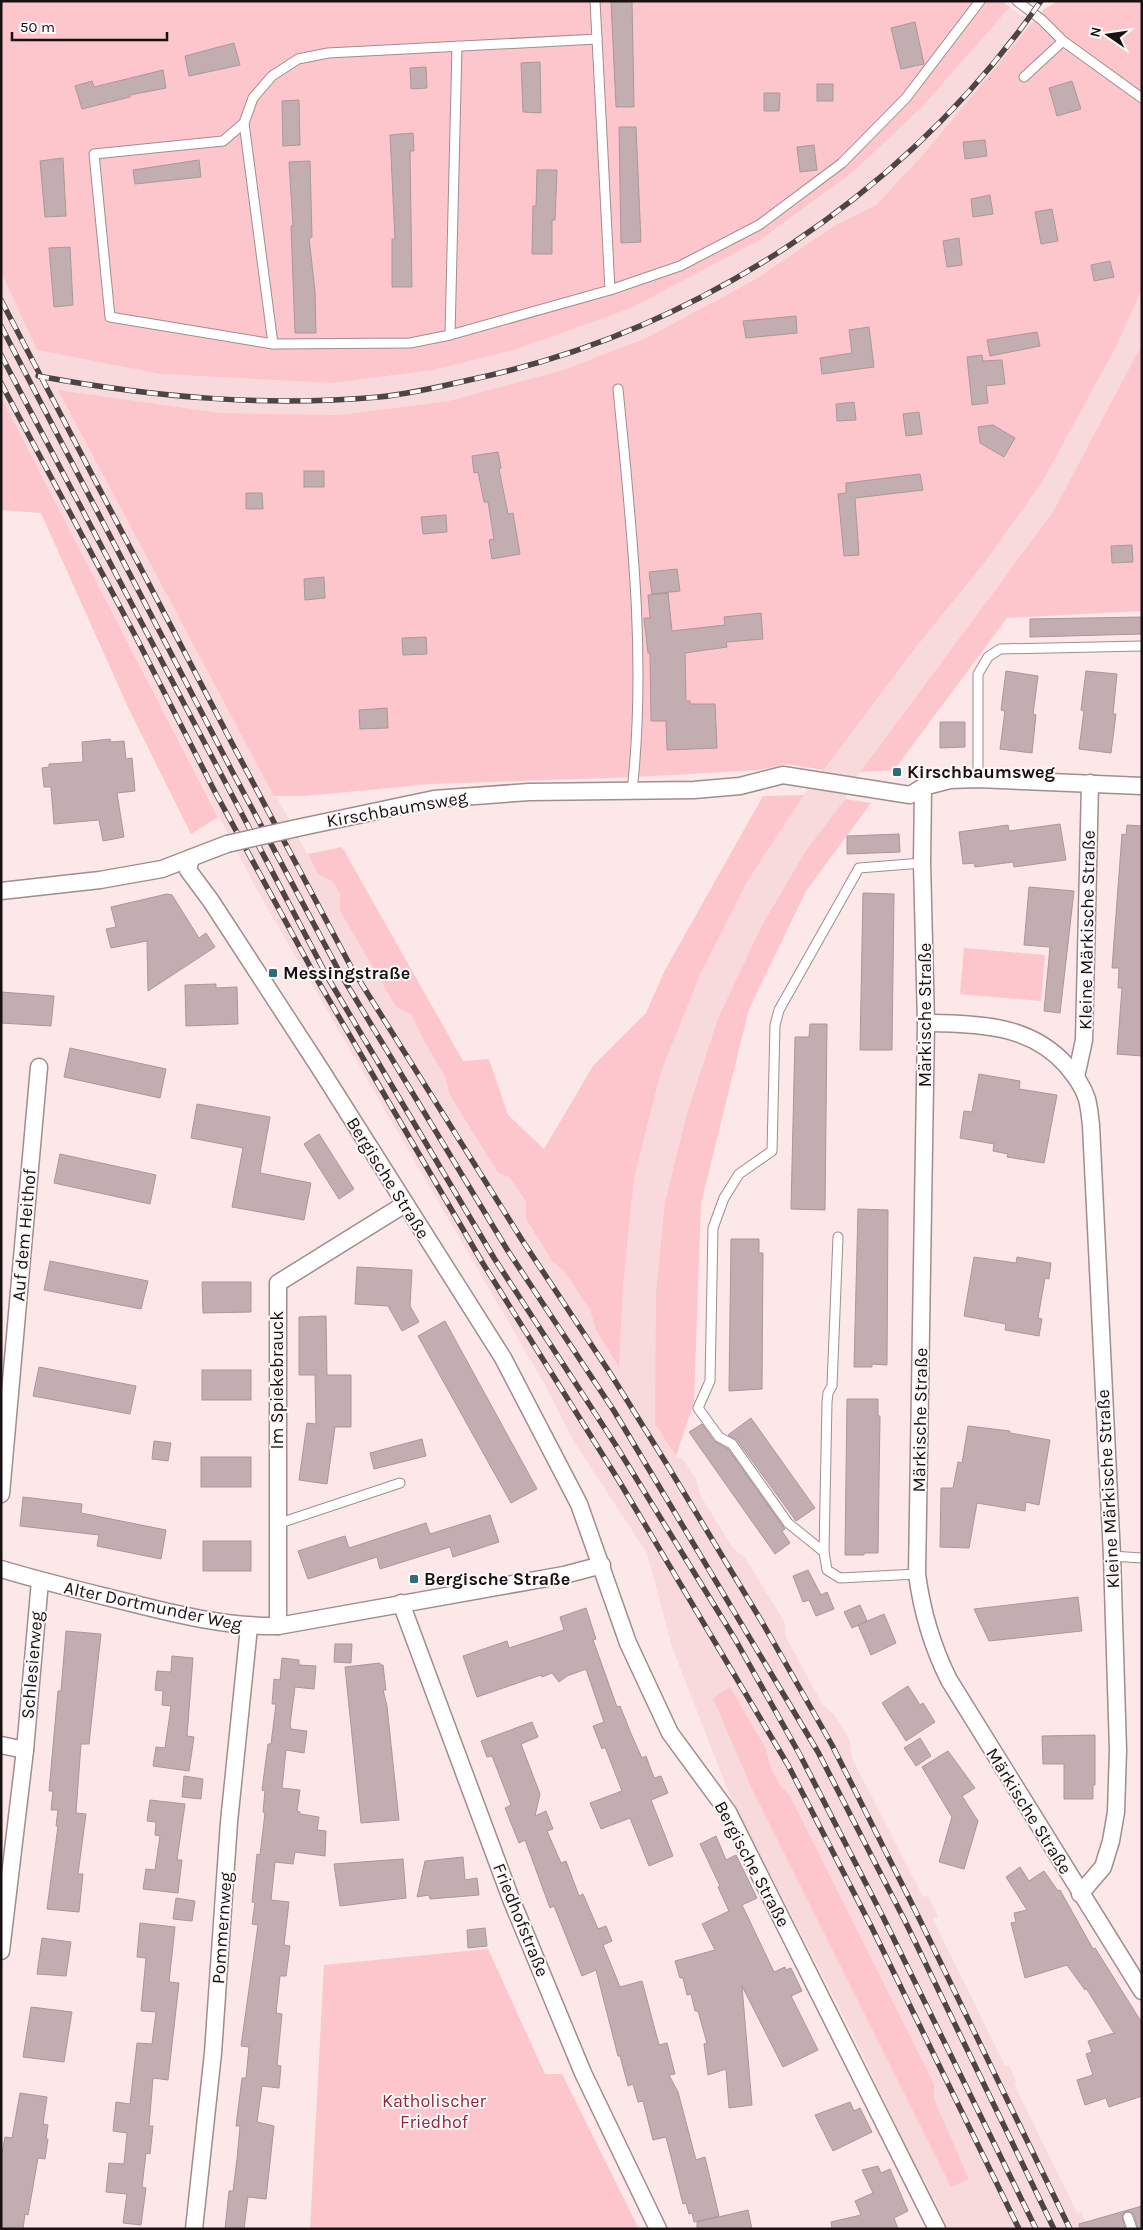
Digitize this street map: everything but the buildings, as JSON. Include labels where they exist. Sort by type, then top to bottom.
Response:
[{"type":"street","name":"Kirschbaumsweg","points":[[192,858],[226,844],[434,799],[461,796],[529,792],[694,790],[740,786],[783,775],[910,795],[923,787],[950,780],[978,779],[1142,786]]},
{"type":"street","name":"Kleine Märkische Straße","points":[[1076,1077],[1084,1040],[1090,783]]},
{"type":"street","name":"Märkische Straße","points":[[923,787],[922,863],[926,1023],[917,1574],[922,1610],[934,1650],[949,1680],[1080,1894],[1142,1991]]},
{"type":"street","points":[[1,891],[100,880],[162,869],[192,858]]},
{"type":"street","name":"Bergische Straße","points":[[192,858],[188,870],[191,875],[211,901],[319,1066],[512,1374],[579,1504],[628,1643],[670,1733],[728,1812],[937,2229]]},
{"type":"street","name":"Kleine Märkische Straße","points":[[926,1023],[968,1023],[1003,1028],[1024,1035],[1045,1045],[1076,1077],[1087,1099],[1091,1125],[1112,1556],[1118,1750],[1116,1812],[1111,1842],[1103,1867],[1080,1894]]},
{"type":"street","name":"Auf dem Heithof","points":[[1,1494],[39,1067]]},
{"type":"street","name":"Im Spiekebrauck","points":[[278,1626],[278,1283],[405,1204]]},
{"type":"street","name":"Alter Dortmunder Weg","points":[[1,1569],[40,1581],[182,1615],[249,1627],[278,1626],[564,1575],[602,1565]]},
{"type":"street","name":"Schlesierweg","points":[[1,1951],[6,1888],[25,1750],[40,1581]]},
{"type":"street","name":"Friedhofstraße","points":[[401,1603],[530,1945],[583,2073],[658,2229]]},
{"type":"street","name":"Pommernweg","points":[[194,2229],[214,2053],[229,1822],[249,1627]]},
{"type":"street","points":[[1,1745],[25,1750]]},
{"type":"lane","points":[[595,1],[610,290]]},
{"type":"lane","points":[[244,123],[224,141],[94,154],[110,317],[273,344],[410,343],[450,335],[610,290],[680,266],[758,224],[842,163],[906,98],[980,1]]},
{"type":"lane","points":[[1018,1],[1042,20],[1063,41],[1142,98]]},
{"type":"lane","points":[[273,344],[244,123],[253,98],[272,76],[298,60],[328,53],[597,39]]},
{"type":"lane","points":[[1024,77],[1063,41]]},
{"type":"lane","points":[[450,335],[457,46]]},
{"type":"lane","points":[[618,390],[630,512],[640,686],[637,753],[632,791]]},
{"type":"lane","points":[[978,779],[978,674],[988,657],[1000,649],[1142,646]]},
{"type":"lane","points":[[824,1552],[788,1523],[732,1444],[719,1437],[698,1408],[710,1381],[713,1228],[724,1198],[739,1174],[772,1151],[775,1025],[779,1010],[859,868],[922,863]]},
{"type":"lane","points":[[838,1237],[832,1386],[827,1402],[824,1552],[828,1570],[840,1578],[917,1574]]},
{"type":"lane","points":[[277,1524],[400,1483]]},
{"type":"lane","points":[[1112,1556],[1142,1558]]},
{"type":"lane","points":[[1128,2218],[1132,2229]]},
{"type":"shaded area","points":[[1010,7],[1033,24],[927,150],[876,205],[834,226],[756,279],[646,338],[563,370],[448,401],[339,415],[220,413],[59,391],[318,874],[332,881],[340,894],[340,911],[396,1007],[411,1014],[424,1041],[446,1078],[449,1094],[498,1173],[509,1177],[526,1203],[526,1219],[552,1261],[564,1271],[590,1310],[596,1330],[619,1366],[623,1288],[634,1178],[661,1072],[700,975],[747,882],[804,795],[905,661],[984,563],[1041,484],[1117,345],[1142,289],[1142,344],[1053,512],[860,772],[845,799],[805,852],[761,927],[718,1018],[687,1113],[665,1202],[676,1456],[683,1459],[696,1479],[700,1495],[733,1548],[745,1558],[784,1621],[786,1637],[822,1704],[834,1714],[850,1741],[852,1758],[923,1897],[928,1896],[938,1916],[933,1919],[1005,2066],[1009,2065],[1017,2083],[1014,2084],[1077,2213],[1081,2212],[1088,2228],[1084,2229],[948,2229],[924,2179],[913,2169],[902,2138],[852,2033],[730,1796],[672,1647],[647,1553],[574,1442],[544,1383],[257,890],[1,397],[1,272],[37,350],[160,374],[332,383],[434,370],[514,350],[629,309],[760,240],[853,172],[922,107]]},
{"type":"green space","points":[[1,1],[1001,1],[1010,7],[922,107],[853,172],[760,240],[629,309],[514,350],[434,370],[332,383],[160,374],[37,350],[1,272]]},
{"type":"green space","points":[[1059,1],[1142,1],[1142,289],[1117,345],[1041,484],[984,563],[905,661],[824,770],[787,764],[759,770],[636,777],[431,784],[305,796],[274,796],[58,390],[220,413],[339,415],[448,401],[563,370],[646,338],[756,279],[834,226],[876,205],[927,150],[1044,9]]},
{"type":"green space","points":[[1142,344],[1142,611],[1007,618],[894,770],[860,772],[1053,512]]},
{"type":"green space","points":[[1,397],[218,817],[191,834],[127,705],[41,513],[1,510]]},
{"type":"green space","points":[[804,795],[747,882],[700,975],[661,1072],[634,1178],[623,1288],[619,1367],[596,1330],[590,1310],[564,1271],[552,1261],[526,1219],[526,1202],[509,1177],[498,1173],[449,1094],[446,1078],[424,1041],[411,1014],[396,1007],[340,911],[340,894],[332,881],[318,874],[308,854],[342,847],[463,1061],[489,1059],[508,1115],[544,1149],[593,1066],[646,1013],[665,970],[763,796]]},
{"type":"green space","points":[[845,799],[871,803],[806,891],[749,1009],[701,1203],[694,1402],[676,1456],[655,1424],[656,1294],[665,1202],[687,1113],[718,1018],[761,927],[805,852]]},
{"type":"green space","points":[[964,948],[1045,955],[1041,1001],[960,994]]},
{"type":"green space","points":[[730,1687],[766,1749],[771,1769],[779,1784],[790,1796],[934,2084],[934,2099],[969,2179],[951,2187],[751,1787],[713,1698]]},
{"type":"green space","name":"Katholischer Friedhof","points":[[488,1949],[545,2074],[562,2074],[639,2229],[310,2229],[324,1965]]},
{"type":"railway","points":[[38,376],[123,390],[208,398],[293,401],[379,397],[469,380],[554,358],[636,328],[715,290],[791,245],[862,193],[927,134],[987,70],[1041,1]]},
{"type":"railway","points":[[1,300],[351,967],[522,1240],[610,1373],[666,1463],[762,1622],[832,1745],[916,1912],[1070,2229]]},
{"type":"railway","points":[[1,326],[232,771],[340,973],[508,1251],[614,1411],[818,1752],[904,1919],[1054,2229]]},
{"type":"railway","points":[[1,355],[328,978],[494,1258],[615,1444],[735,1639],[800,1755],[883,1917],[1036,2229]]},
{"type":"railway","points":[[1,383],[137,639],[215,792],[318,981],[482,1262],[619,1481],[788,1765],[872,1928],[1019,2229]]},
{"type":"place","name":"Kirschbaumsweg","points":[[897,772]]},
{"type":"place","name":"Messingstraße","points":[[273,973]]},
{"type":"place","name":"Bergische Straße","points":[[414,1579]]}]
